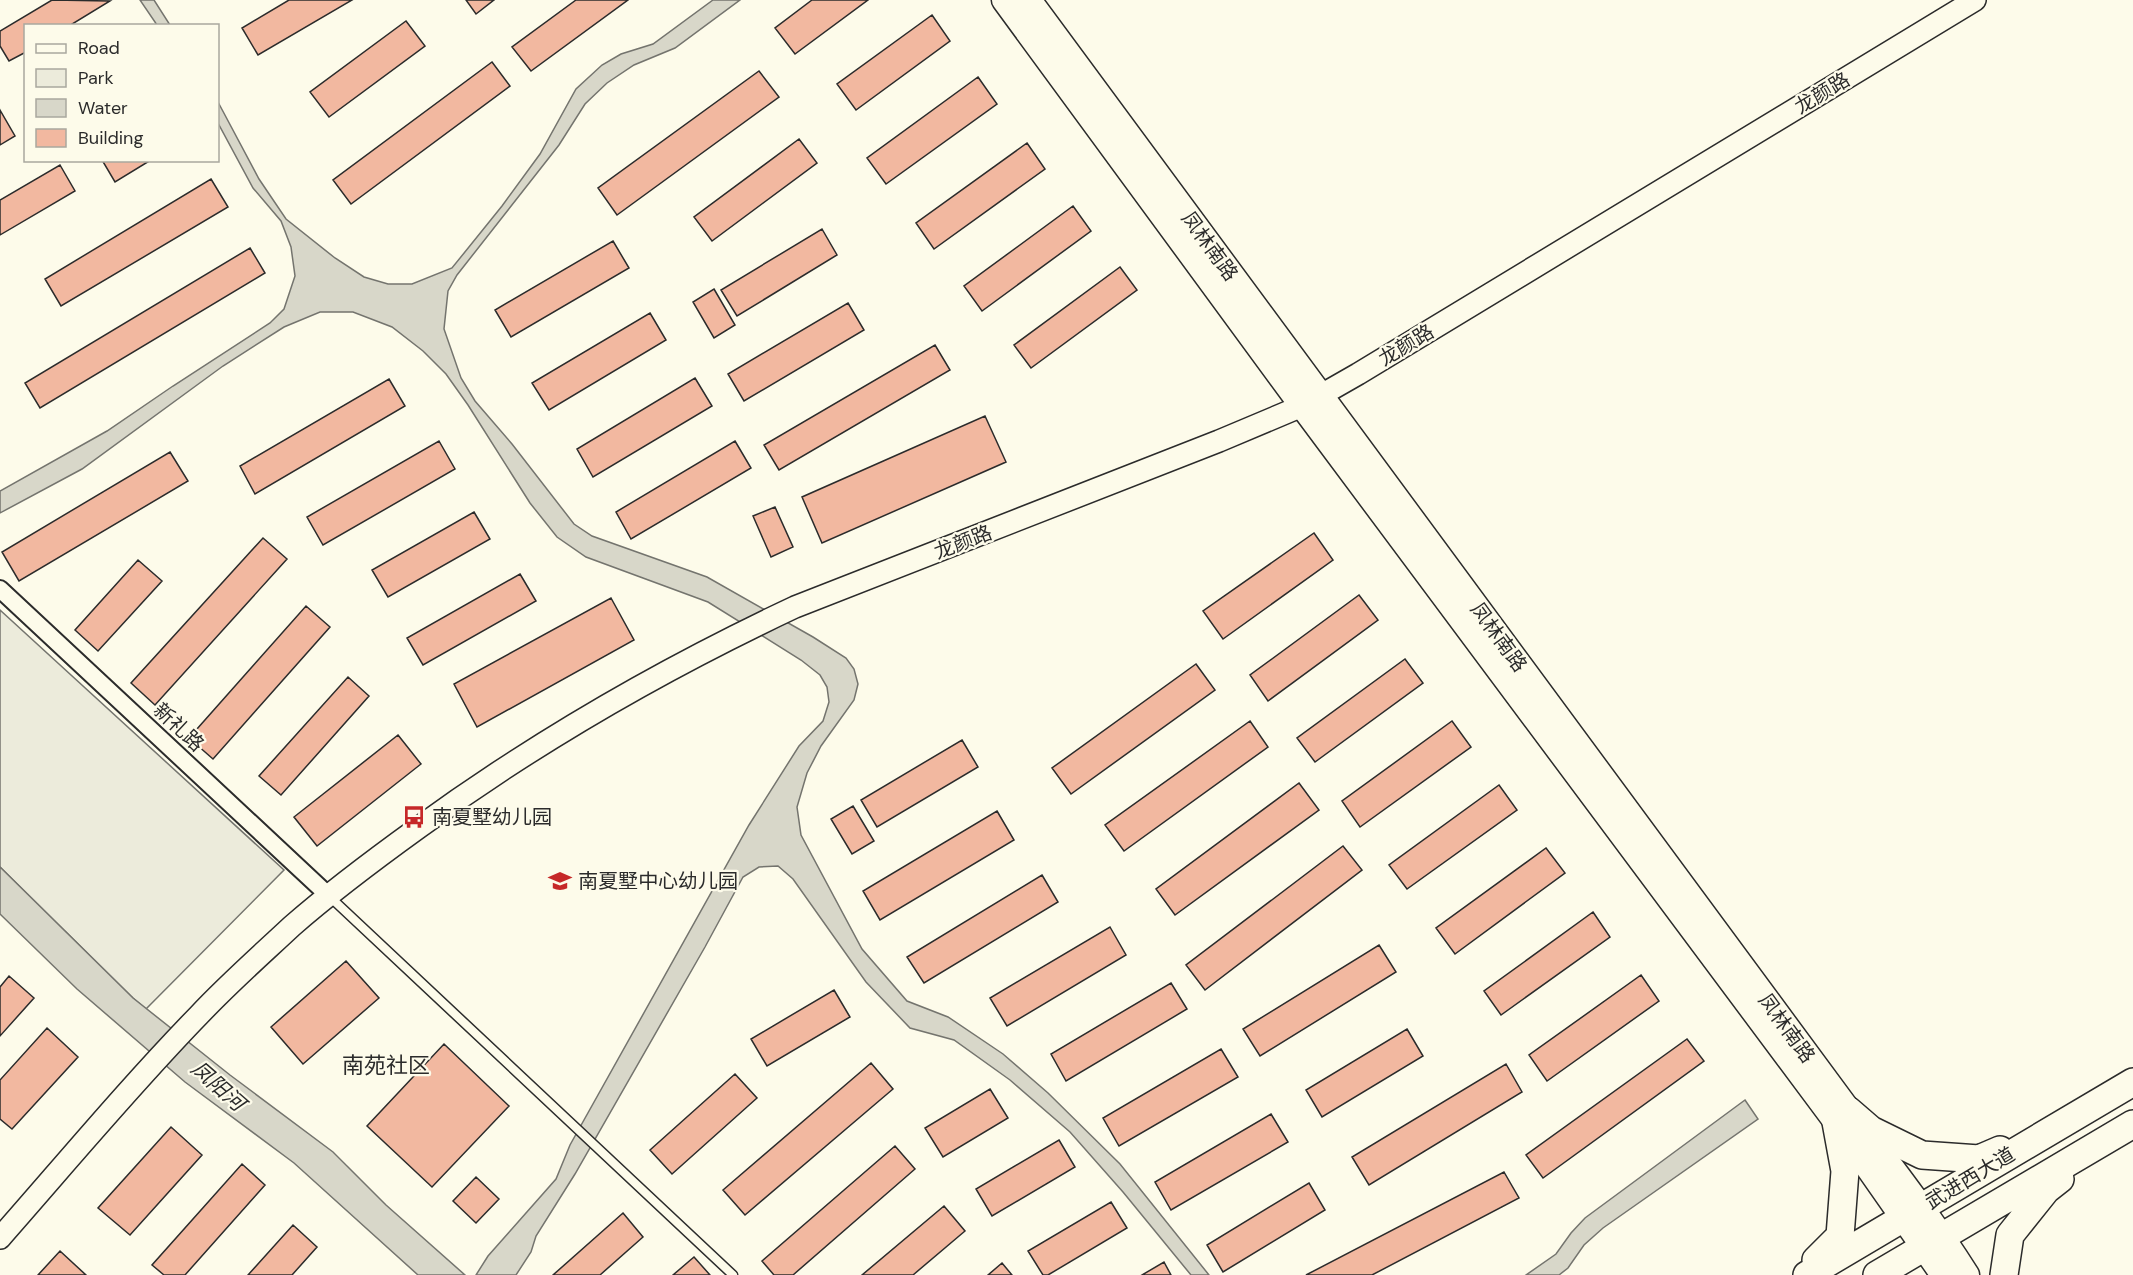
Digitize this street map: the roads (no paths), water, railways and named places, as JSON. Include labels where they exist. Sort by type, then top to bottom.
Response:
[{"type":"main road","name":"凤林南路","points":[[1004,0],[1311,401],[1934,1242],[1967,1275]]},
{"type":"main road","name":"凤林南路","points":[[1029,0],[1311,401]]},
{"type":"main road","name":"武进西大道","points":[[1807,1275],[2133,1082]]},
{"type":"main road","points":[[1801,1275],[1840,1236],[1845,1171],[1842,1117],[1922,1155],[1979,1159],[2049,1131]]},
{"type":"main road","points":[[2004,1275],[2010,1235],[2046,1190],[2124,1129]]},
{"type":"main road","name":"武进西大道","points":[[1877,1275],[2124,1129]]},
{"type":"main road","name":"凤林南路","points":[[1934,1242],[1943,1275]]},
{"type":"street","name":"龙颜路","points":[[0,1238],[200,1014],[294,925],[364,867],[469,791],[531,750],[625,694],[728,639],[795,607],[1220,441],[1311,401],[1975,0]]},
{"type":"street","name":"新礼路","points":[[0,589],[329,896]]},
{"type":"lane","points":[[329,896],[733,1275]]},
{"type":"water","points":[[140,0],[154,0],[169,24],[156,24]]},
{"type":"water","points":[[713,0],[740,0],[675,48],[634,65],[607,83],[585,104],[559,145],[457,275],[448,291],[444,329],[461,378],[475,401],[512,444],[574,524],[592,536],[707,577],[846,658],[854,669],[858,684],[854,700],[821,746],[807,773],[797,807],[801,835],[862,949],[907,1001],[948,1017],[1003,1054],[1048,1093],[1120,1164],[1209,1275],[1191,1275],[1070,1132],[1010,1080],[954,1040],[910,1028],[866,982],[793,879],[778,866],[759,867],[743,877],[575,1174],[536,1236],[531,1252],[516,1275],[476,1275],[488,1256],[556,1179],[570,1145],[749,825],[799,746],[823,721],[829,702],[827,687],[820,675],[801,660],[708,602],[586,557],[557,537],[530,503],[446,374],[423,351],[392,327],[353,312],[320,312],[284,327],[223,366],[82,469],[0,513],[0,491],[107,431],[270,323],[284,309],[295,276],[291,247],[281,221],[253,188],[219,125],[219,104],[259,179],[286,219],[335,258],[364,277],[388,284],[412,284],[452,268],[540,154],[576,89],[602,65],[621,54],[653,44]]},
{"type":"water","name":"凤阳河","points":[[0,867],[133,998],[230,1075],[333,1152],[386,1205],[465,1275],[418,1275],[294,1163],[185,1082],[77,989],[0,914]]},
{"type":"water","points":[[1745,1100],[1758,1119],[1603,1228],[1584,1245],[1568,1268],[1559,1275],[1526,1275],[1556,1254],[1585,1218]]},
{"type":"place","name":"南夏墅幼儿园","points":[[414,817]]},
{"type":"place","name":"南夏墅中心幼儿园","points":[[560,881]]},
{"type":"district","name":"南苑社区","points":[[386,1065]]}]
